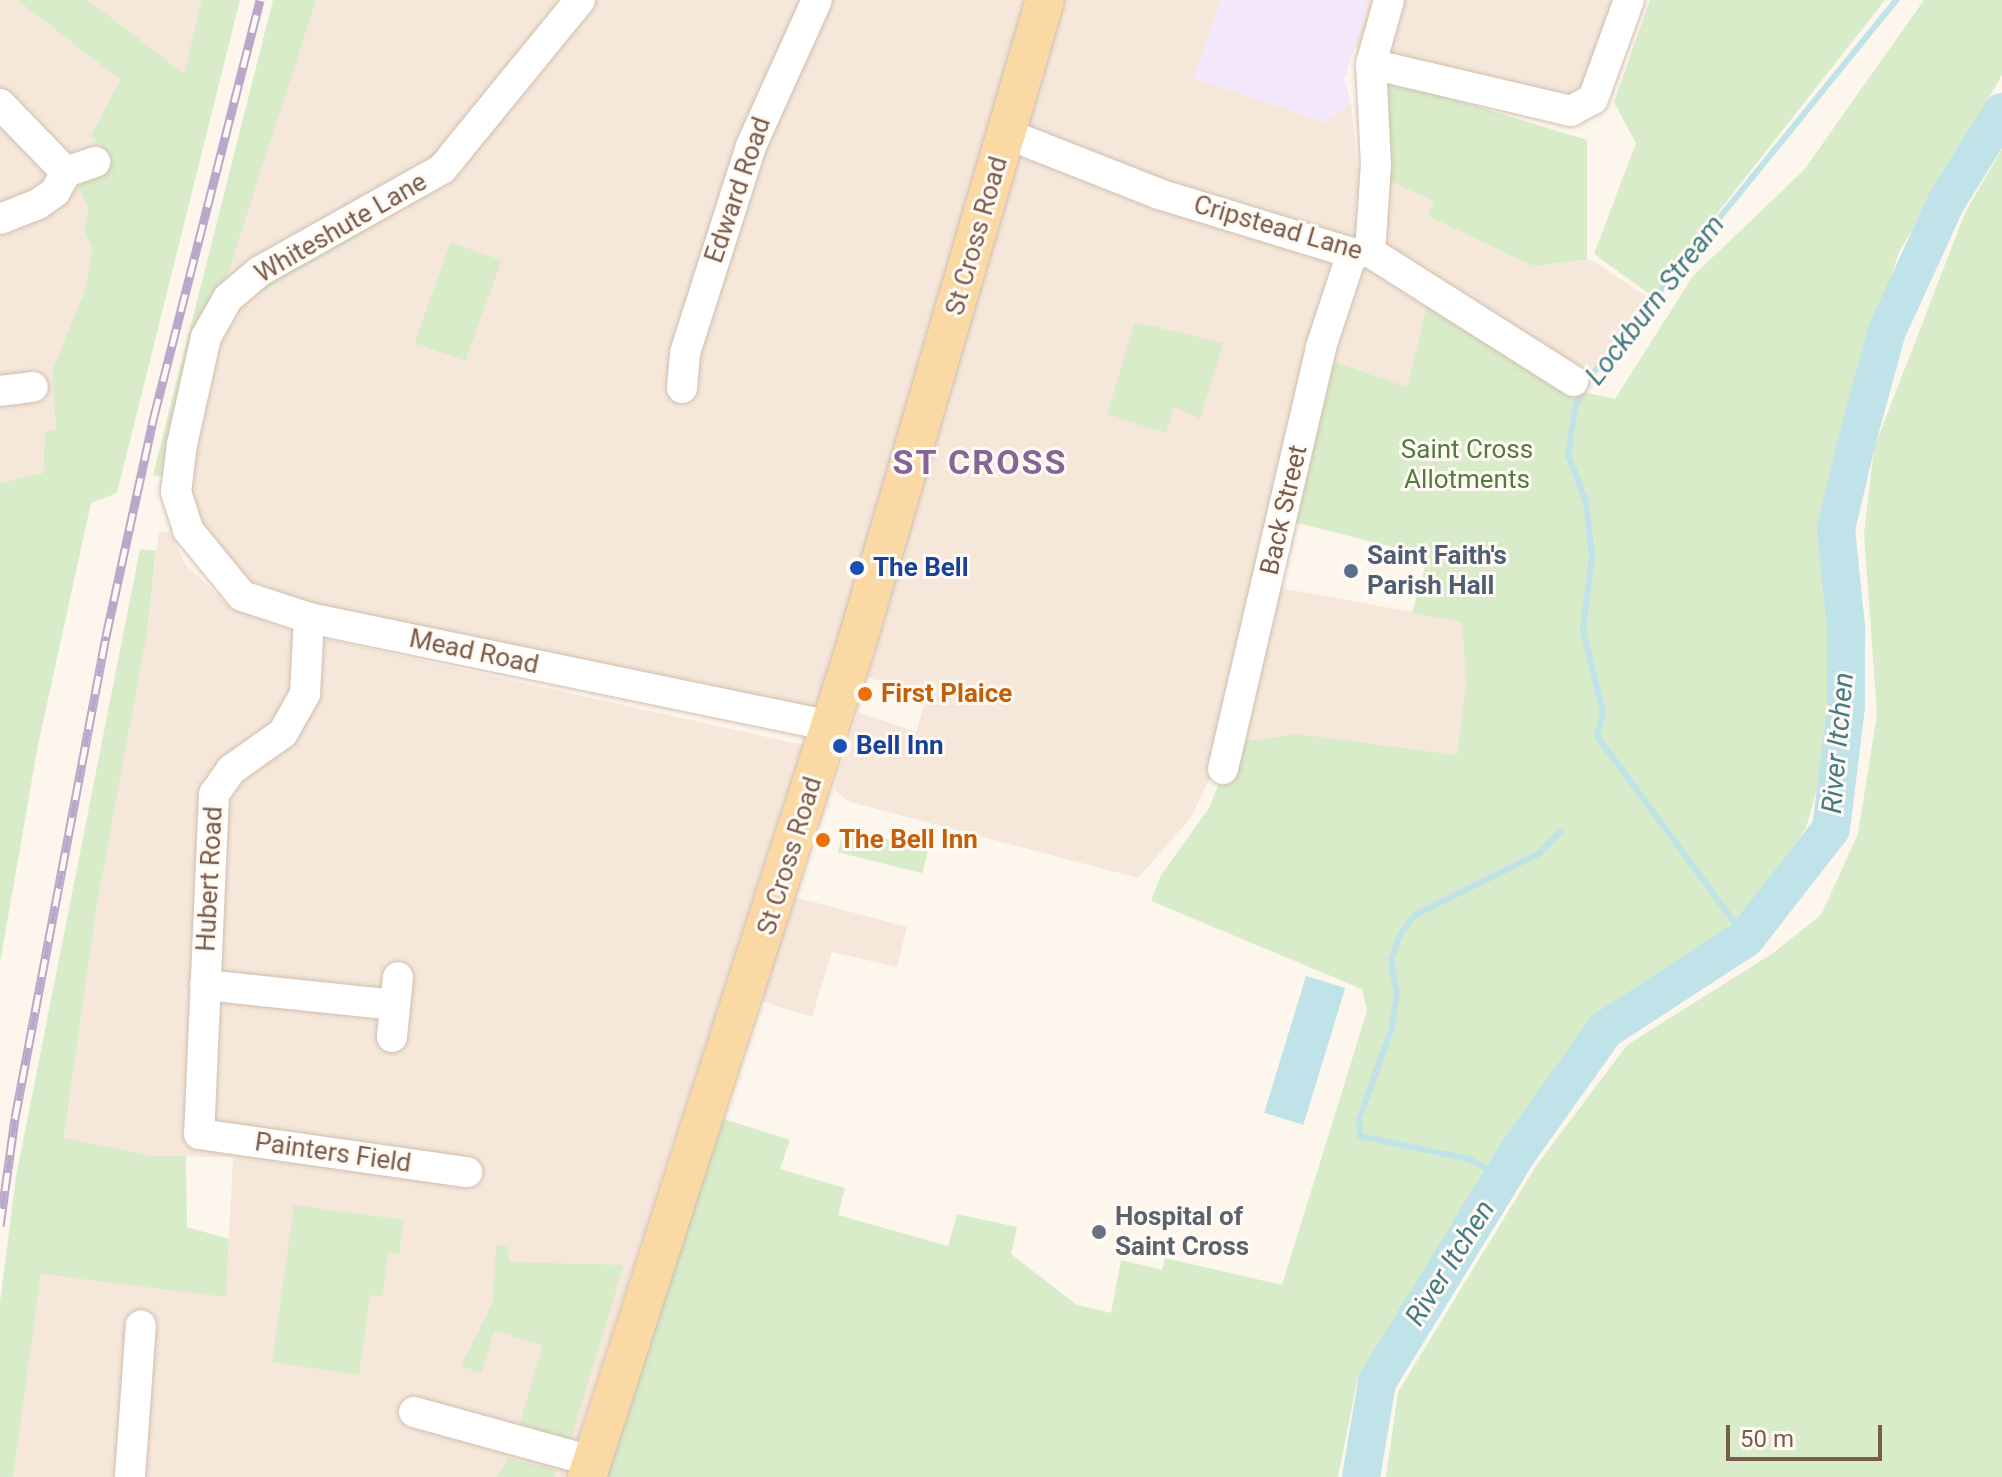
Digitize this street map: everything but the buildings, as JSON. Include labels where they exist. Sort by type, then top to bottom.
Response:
[{"type":"main road","name":"St Cross Road","points":[[590,1469],[831,726],[1045,0]]},
{"type":"street","name":"Whiteshute Lane","points":[[176,492],[196,376],[206,337],[228,298],[260,271],[442,169],[580,0]]},
{"type":"street","name":"Edward Road","points":[[682,388],[685,353],[751,146],[817,0]]},
{"type":"street","name":"Back Street","points":[[1223,769],[1321,347],[1361,253],[1376,165],[1371,64],[1389,0]]},
{"type":"street","points":[[1371,64],[1571,111],[1593,99],[1629,0]]},
{"type":"street","points":[[0,104],[66,172]]},
{"type":"street","name":"Cripstead Lane","points":[[1007,134],[1159,194],[1361,253],[1573,381]]},
{"type":"street","points":[[0,219],[55,192],[66,172],[95,162]]},
{"type":"street","points":[[0,391],[33,387]]},
{"type":"street","name":"Mead Road","points":[[176,492],[188,530],[242,596],[309,618],[831,726]]},
{"type":"street","name":"Hubert Road","points":[[199,1134],[214,794],[231,770],[283,733],[305,694],[309,618]]},
{"type":"street","name":"Hubert Road","points":[[205,985],[397,991],[392,1037]]},
{"type":"street","name":"Painters Field","points":[[199,1134],[467,1172]]},
{"type":"street","points":[[130,1477],[141,1325]]},
{"type":"street","points":[[414,1412],[590,1469]]},
{"type":"shaded area","points":[[0,0],[17,0],[120,80],[91,135],[111,155],[84,229],[92,249],[85,290],[52,371],[56,431],[45,432],[43,473],[0,483]]},
{"type":"shaded area","points":[[88,0],[202,0],[184,75],[142,47]]},
{"type":"shaded area","points":[[283,0],[1035,0],[816,718],[309,604],[250,580],[213,543],[199,519],[191,486],[210,274]]},
{"type":"shaded area","points":[[1057,0],[1221,0],[1194,78],[1325,122],[1351,103],[1357,167],[1435,201],[1428,216],[1533,266],[1592,260],[1649,298],[1582,383],[1431,290],[1407,387],[1330,360],[1275,587],[1462,621],[1466,684],[1457,755],[1299,734],[1246,741],[1214,770],[1190,819],[1138,878],[850,802],[834,790],[858,712],[916,732],[927,697],[868,677]]},
{"type":"shaded area","points":[[1221,0],[1370,0],[1344,79],[1351,103],[1325,122],[1193,78]]},
{"type":"shaded area","points":[[1370,0],[1619,0],[1575,103],[1355,46]]},
{"type":"shaded area","points":[[159,531],[170,532],[186,565],[230,607],[298,633],[803,745],[565,1477],[13,1477],[41,1274],[226,1296],[233,1157],[153,1156],[64,1139],[96,910],[147,633]]},
{"type":"shaded area","points":[[791,896],[907,927],[897,967],[832,952],[812,1017],[757,1000]]},
{"type":"green space","points":[[17,0],[88,0],[184,74],[202,0],[240,0],[117,493],[91,503],[38,745],[0,963],[0,483],[43,473],[45,432],[56,430],[52,371],[85,290],[92,249],[84,229],[89,209],[78,187],[110,155],[91,135],[120,80]]},
{"type":"green space","points":[[273,0],[316,0],[227,276],[401,179],[447,141],[513,105],[471,160],[372,228],[239,305],[216,341],[165,477],[153,475]]},
{"type":"green space","points":[[1650,0],[1885,0],[1652,296],[1594,254],[1636,143],[1614,102]]},
{"type":"green space","name":"Saint Cross Allotments","points":[[1924,0],[2002,0],[2002,75],[1899,252],[1838,439],[1823,553],[1832,639],[1828,749],[1806,828],[1730,938],[1604,1012],[1567,1053],[1502,1145],[1358,1377],[1338,1477],[604,1477],[721,1118],[790,1140],[780,1169],[845,1188],[838,1215],[948,1246],[957,1214],[1017,1227],[1011,1254],[1077,1305],[1111,1313],[1121,1260],[1162,1270],[1165,1258],[1282,1285],[1367,1011],[1362,989],[1151,901],[1161,875],[1209,808],[1228,761],[1246,741],[1299,734],[1457,755],[1466,684],[1462,622],[1412,613],[1428,556],[1290,521],[1330,360],[1407,387],[1428,302],[1578,391],[1615,399],[1693,276],[1804,170]]},
{"type":"green space","points":[[1377,76],[1587,140],[1587,260],[1533,266],[1428,216],[1434,201],[1385,179]]},
{"type":"green space","points":[[2002,149],[2002,1477],[1386,1477],[1398,1392],[1536,1166],[1627,1045],[1773,953],[1821,915],[1858,834],[1877,714],[1864,534],[1874,448],[1965,213]]},
{"type":"green space","points":[[451,242],[502,260],[465,361],[414,343]]},
{"type":"green space","points":[[1135,322],[1223,343],[1200,419],[1174,407],[1166,433],[1107,414]]},
{"type":"green space","points":[[140,549],[156,551],[147,633],[96,910],[64,1138],[153,1156],[186,1156],[187,1227],[229,1239],[226,1297],[41,1274],[13,1477],[0,1477],[0,1302],[16,1177]]},
{"type":"green space","points":[[844,828],[928,849],[922,873],[838,852]]},
{"type":"green space","points":[[294,1205],[404,1220],[399,1254],[388,1253],[382,1296],[370,1295],[359,1375],[272,1362]]},
{"type":"green space","points":[[496,1244],[508,1247],[509,1262],[624,1265],[570,1442],[519,1426],[543,1345],[494,1331],[481,1373],[461,1366],[493,1302]]},
{"type":"green space","points":[[508,1458],[556,1470],[554,1477],[496,1477]]},
{"type":"water","points":[[1306,976],[1345,988],[1303,1125],[1264,1113]]},
{"type":"waterway","name":"Lockburn Stream","points":[[1746,938],[1597,736],[1603,713],[1583,629],[1592,557],[1586,502],[1568,454],[1576,404],[1590,377],[1896,0]]},
{"type":"waterway","name":"River Itchen","points":[[1361,1477],[1377,1382],[1516,1155],[1605,1030],[1746,938],[1831,829],[1846,707],[1846,627],[1836,529],[1856,444],[1887,331],[1946,202],[2002,112]]},
{"type":"waterway","points":[[1502,1178],[1469,1159],[1360,1136],[1359,1119],[1392,1028],[1397,994],[1391,960],[1401,933],[1415,915],[1540,853],[1561,831]]},
{"type":"railway","points":[[0,1226],[15,1118],[106,636],[154,416],[260,0]]},
{"type":"place","name":"The Bell","points":[[857,568]]},
{"type":"place","name":"Saint Faith's Parish Hall","points":[[1351,571]]},
{"type":"place","name":"First Plaice","points":[[865,694]]},
{"type":"place","name":"Bell Inn","points":[[840,746]]},
{"type":"place","name":"The Bell Inn","points":[[823,840]]},
{"type":"place","name":"Hospital of Saint Cross","points":[[1099,1232]]},
{"type":"district","name":"ST CROSS","points":[[980,463]]}]
